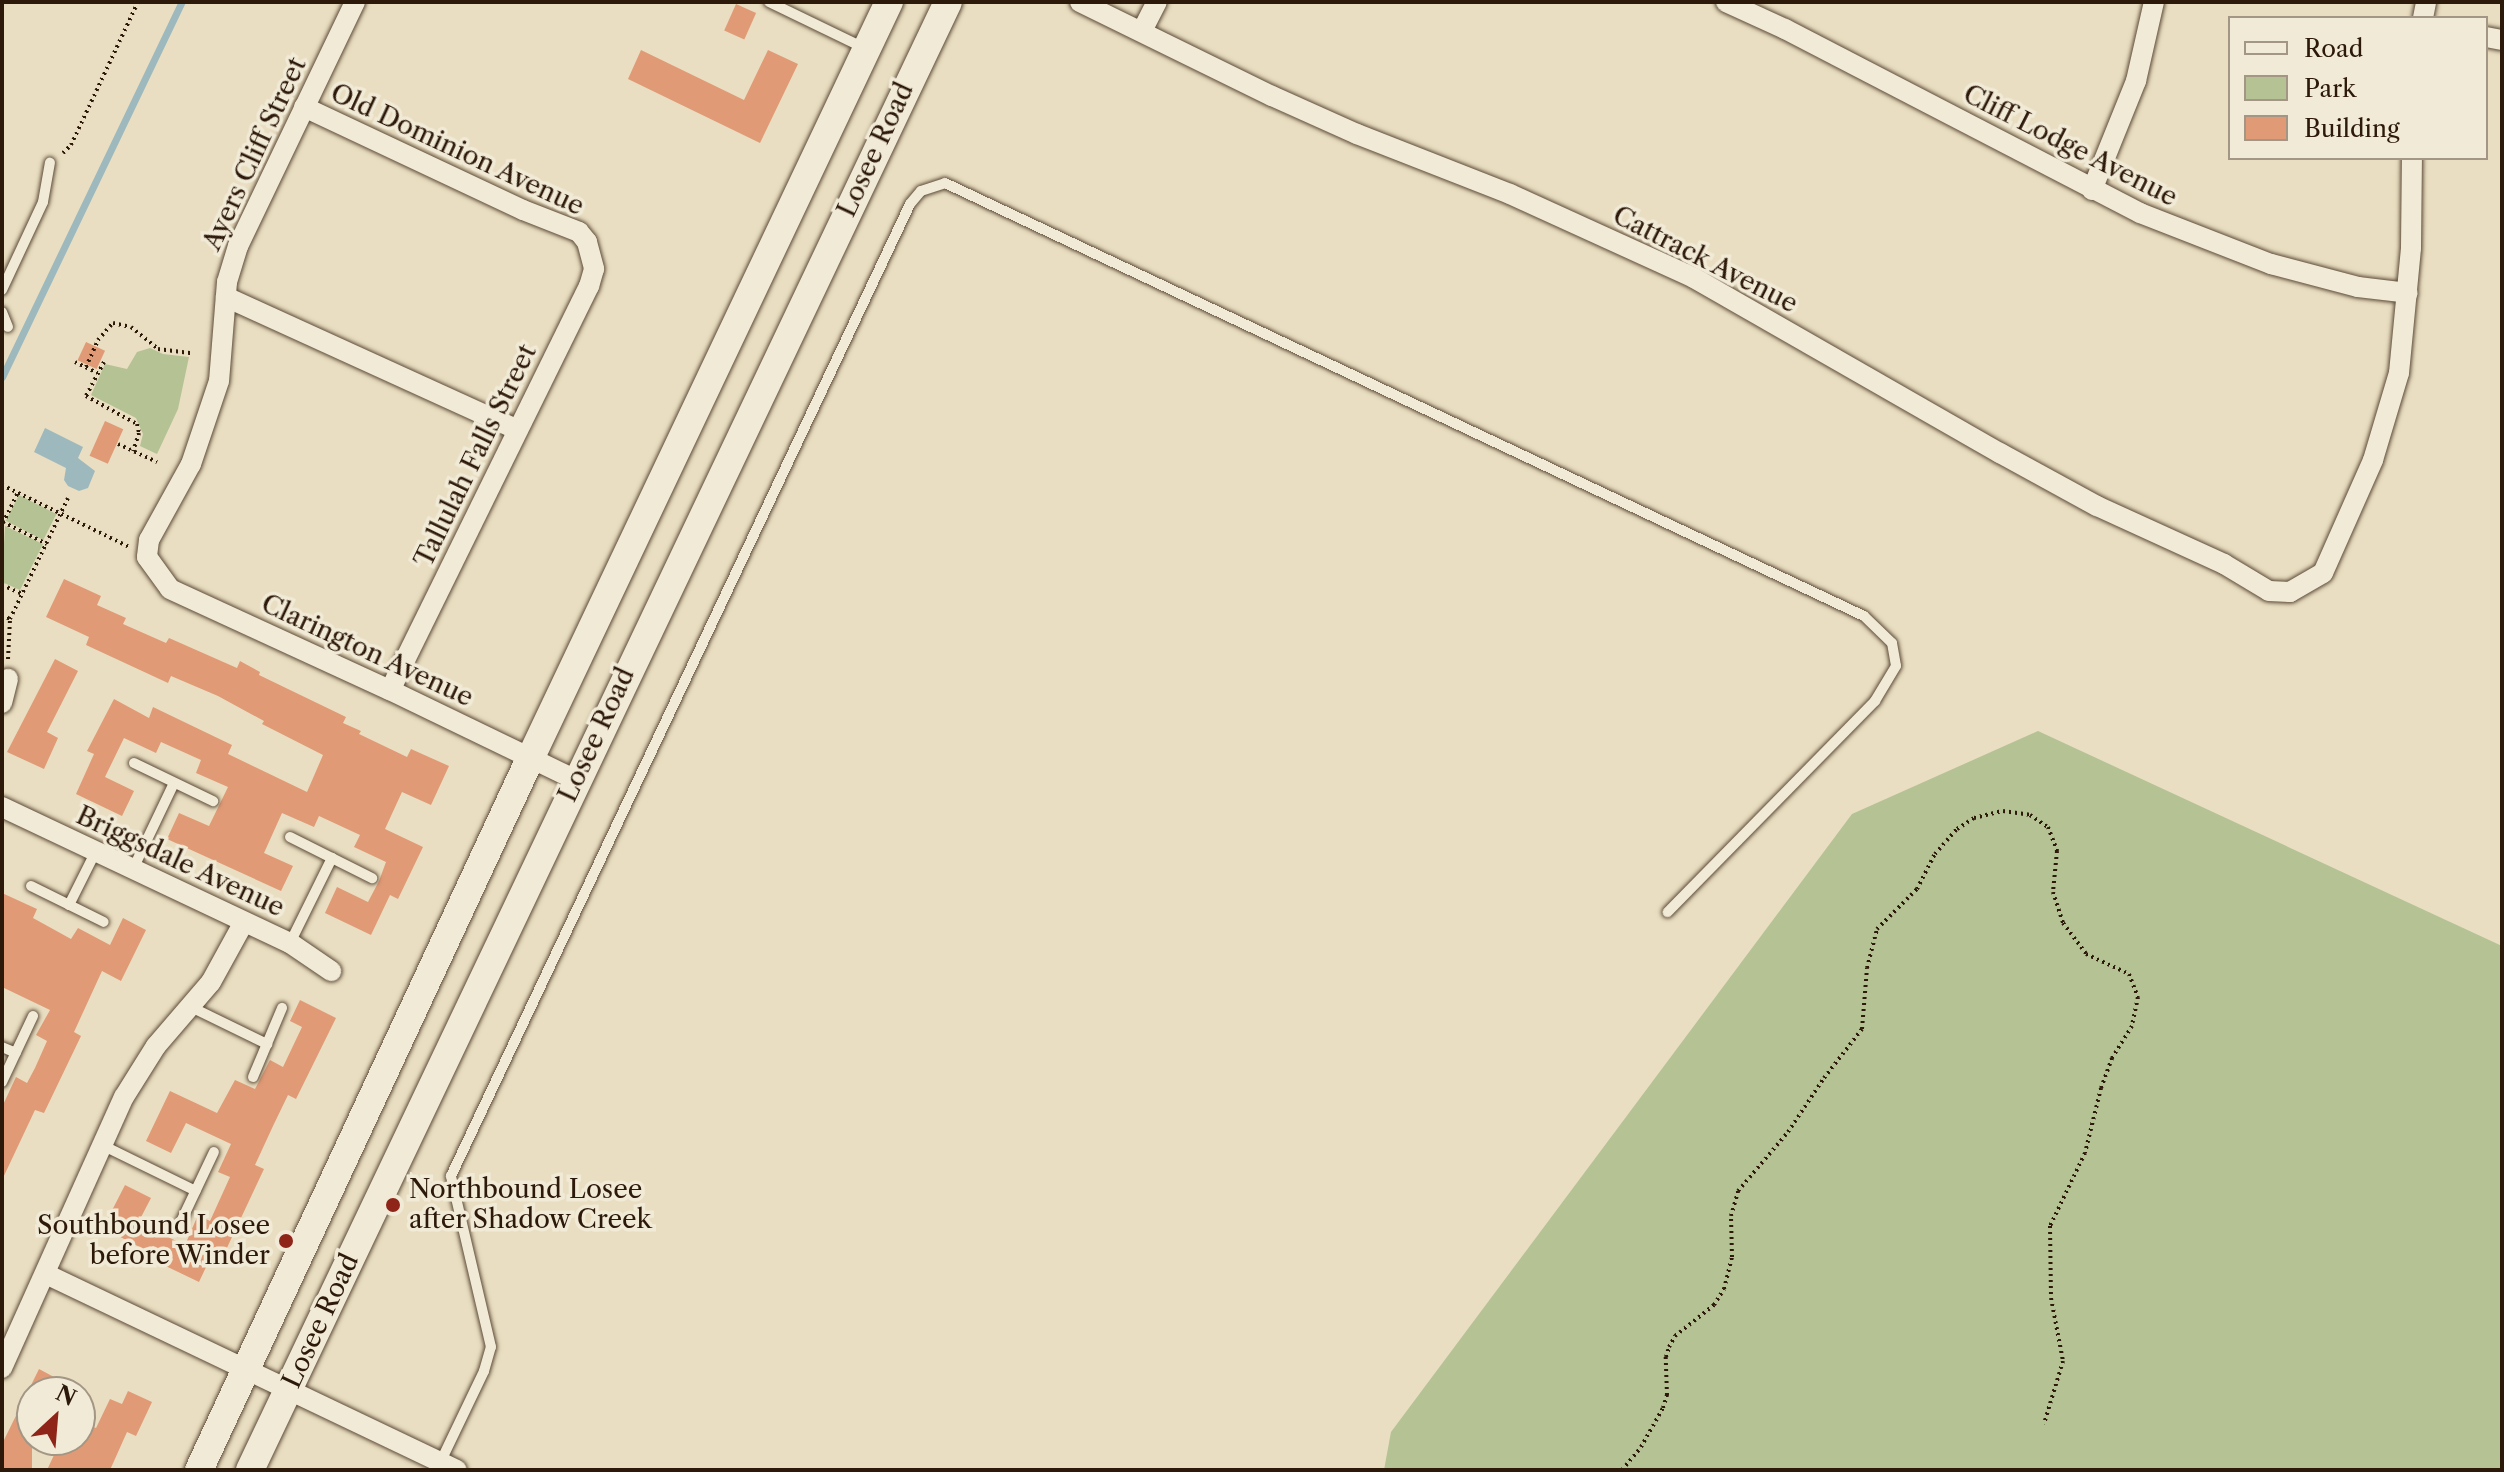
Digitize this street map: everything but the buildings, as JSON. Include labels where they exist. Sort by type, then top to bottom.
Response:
[{"type":"main road","name":"Losee Road","points":[[199,1470],[530,759],[889,2]]},
{"type":"main road","name":"Losee Road","points":[[250,1470],[948,2]]},
{"type":"street","name":"Ayers Cliff Street","points":[[147,557],[149,540],[191,464],[219,381],[226,297],[238,246],[355,2]]},
{"type":"street","name":"Cattrack Avenue","points":[[1080,2],[1188,57],[1343,128],[1510,194],[1694,278],[2097,506],[2224,564],[2269,591],[2290,592],[2323,573],[2373,460],[2399,373],[2408,293]]},
{"type":"street","points":[[1142,31],[1157,2]]},
{"type":"street","name":"Cliff Lodge Avenue","points":[[1726,2],[1785,29],[2140,213],[2271,264],[2358,287],[2408,293]]},
{"type":"street","points":[[2092,190],[2136,81],[2154,2]]},
{"type":"street","name":"Old Dominion Avenue","points":[[304,107],[523,210],[570,228],[587,242]]},
{"type":"street","points":[[2408,293],[2412,160]]},
{"type":"street","name":"Tallulah Falls Street","points":[[390,690],[589,286],[594,269],[587,242]]},
{"type":"street","points":[[226,297],[516,429]]},
{"type":"street","name":"Clarington Avenue","points":[[147,557],[170,589],[576,780]]},
{"type":"street","points":[[2,703],[8,679]]},
{"type":"street","name":"Briggsdale Avenue","points":[[2,807],[290,943],[331,971]]},
{"type":"street","points":[[2,1368],[138,1071],[217,973],[244,922]]},
{"type":"street","points":[[46,1274],[445,1467]]},
{"type":"lane","points":[[769,2],[865,49]]},
{"type":"lane","points":[[2,290],[43,202],[50,163]]},
{"type":"lane","points":[[445,1467],[491,1347],[451,1176],[910,204],[921,191],[945,183],[1864,616],[1892,643],[1896,666],[1875,701],[1668,912]]},
{"type":"lane","points":[[2,312],[8,327]]},
{"type":"lane","points":[[134,763],[213,801]]},
{"type":"lane","points":[[133,869],[174,783]]},
{"type":"lane","points":[[290,837],[372,878]]},
{"type":"lane","points":[[69,905],[96,851]]},
{"type":"lane","points":[[290,943],[332,858]]},
{"type":"lane","points":[[31,886],[104,922]]},
{"type":"lane","points":[[191,1007],[267,1044]]},
{"type":"lane","points":[[253,1077],[282,1008]]},
{"type":"lane","points":[[2,1082],[33,1016]]},
{"type":"lane","points":[[2,1047],[16,1053]]},
{"type":"lane","points":[[104,1146],[196,1191]]},
{"type":"lane","points":[[178,1228],[214,1152]]},
{"type":"path","points":[[50,163],[71,145],[138,2]]},
{"type":"path","points":[[86,367],[98,340],[113,323],[131,327],[158,349],[192,353]]},
{"type":"path","points":[[75,362],[98,373]]},
{"type":"path","points":[[104,362],[86,396],[137,424],[139,433],[133,451]]},
{"type":"path","points":[[118,444],[157,462]]},
{"type":"path","points":[[2,485],[147,557]]},
{"type":"path","points":[[18,492],[3,524],[47,544]]},
{"type":"path","points":[[8,679],[10,619],[68,498]]},
{"type":"path","points":[[2,585],[22,594]]},
{"type":"path","points":[[2,615],[10,619]]},
{"type":"path","points":[[1622,1470],[1653,1428],[1666,1402],[1669,1347],[1675,1336],[1714,1305],[1724,1289],[1732,1257],[1731,1216],[1738,1191],[1788,1132],[1862,1029],[1869,959],[1877,929],[1917,889],[1935,854],[1957,829],[1974,818],[2003,811],[2030,815],[2048,827],[2057,851],[2053,892],[2063,923],[2086,954],[2129,974],[2138,997],[2132,1026],[2112,1058],[2101,1088],[2085,1153],[2050,1226],[2051,1298],[2063,1361],[2044,1424]]},
{"type":"green space","points":[[150,348],[163,354],[189,357],[178,409],[157,454],[140,446],[143,434],[136,418],[91,395],[105,364],[127,369],[137,352]]},
{"type":"green space","points":[[19,495],[56,514],[43,540],[6,521]]},
{"type":"green space","points":[[5,526],[43,544],[20,590],[2,582]]},
{"type":"green space","points":[[2038,731],[2502,946],[2502,1470],[1384,1470],[1391,1432],[1852,814]]},
{"type":"water","points":[[45,428],[83,447],[78,458],[95,471],[88,488],[79,491],[68,486],[64,480],[66,468],[34,452]]},
{"type":"waterway","points":[[2,377],[182,2]]},
{"type":"place","name":"Northbound Losee after Shadow Creek","points":[[393,1205]]},
{"type":"place","name":"Southbound Losee before Winder","points":[[286,1241]]}]
